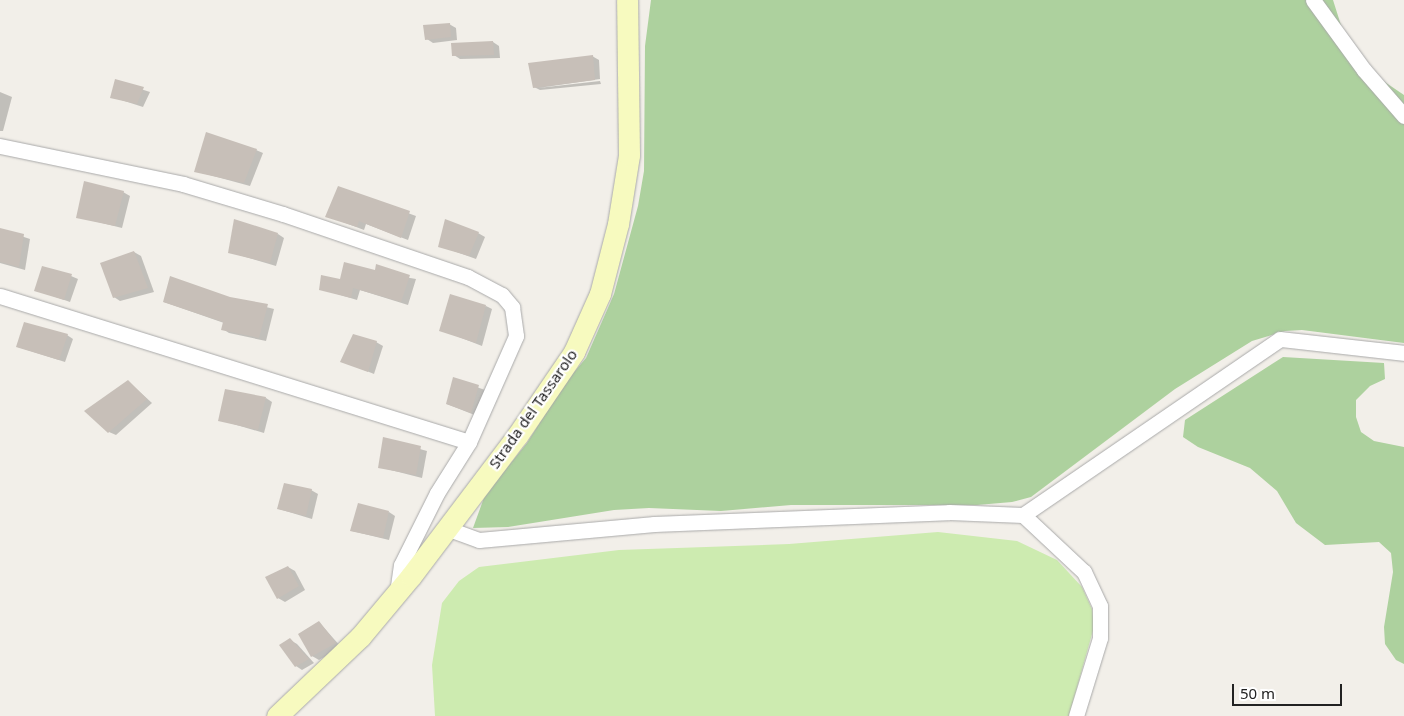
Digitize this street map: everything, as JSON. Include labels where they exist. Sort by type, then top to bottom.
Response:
[{"type":"main road","name":"Strada del Tassarolo","points":[[277,716],[360,637],[397,593],[517,436],[574,352],[600,294],[618,224],[629,155],[627,0]]},
{"type":"street","points":[[1313,0],[1364,70],[1404,116]]},
{"type":"street","points":[[0,146],[183,184],[274,211],[468,277],[502,295],[512,307],[516,336],[469,442],[437,493],[401,565],[397,593]]},
{"type":"street","points":[[0,296],[469,442]]},
{"type":"street","points":[[446,528],[479,540],[654,524],[949,512],[1023,515],[1280,339],[1404,353]]},
{"type":"street","points":[[1023,515],[1084,572],[1100,606],[1100,638],[1076,716]]},
{"type":"green space","points":[[651,0],[1333,0],[1346,41],[1364,68],[1404,95],[1404,343],[1302,330],[1285,331],[1252,341],[1175,389],[1031,497],[1012,502],[977,505],[791,505],[721,511],[649,508],[614,510],[508,527],[473,528],[485,495],[527,443],[564,384],[586,358],[614,294],[638,206],[644,171],[645,46]]},
{"type":"green space","points":[[1283,357],[1384,363],[1385,379],[1370,386],[1356,400],[1356,417],[1361,432],[1374,441],[1404,447],[1404,664],[1396,660],[1385,644],[1384,627],[1393,572],[1391,553],[1379,542],[1325,545],[1296,523],[1277,491],[1250,468],[1198,447],[1183,437],[1185,420]]},
{"type":"green space","points":[[938,532],[1017,541],[1057,560],[1082,587],[1092,609],[1094,627],[1069,716],[435,716],[432,665],[442,603],[459,581],[479,567],[619,550],[789,544]]},
{"type":"building","points":[[450,23],[451,37],[425,40],[423,25]]},
{"type":"building","points":[[493,41],[494,55],[452,56],[451,43]]},
{"type":"building","points":[[593,55],[595,80],[533,88],[528,63]]},
{"type":"building","points":[[115,79],[144,87],[137,104],[110,98]]},
{"type":"building","points":[[206,132],[257,149],[244,183],[194,172]]},
{"type":"building","points":[[84,181],[124,191],[115,226],[76,218]]},
{"type":"building","points":[[338,186],[410,211],[401,238],[359,221],[357,227],[325,217]]},
{"type":"building","points":[[234,219],[278,233],[270,263],[228,253]]},
{"type":"building","points":[[445,219],[479,232],[469,256],[438,247]]},
{"type":"building","points":[[0,228],[24,234],[19,267],[0,262]]},
{"type":"building","points":[[134,251],[148,288],[113,298],[100,263]]},
{"type":"building","points":[[344,262],[375,270],[376,264],[410,275],[401,302],[353,288],[351,298],[319,290],[321,275],[340,279]]},
{"type":"building","points":[[42,266],[72,274],[64,300],[34,291]]},
{"type":"building","points":[[170,276],[230,297],[268,304],[259,338],[221,330],[223,322],[163,302]]},
{"type":"building","points":[[450,294],[486,305],[476,343],[439,331]]},
{"type":"building","points":[[24,322],[68,334],[59,360],[16,347]]},
{"type":"building","points":[[353,334],[377,341],[368,372],[340,362]]},
{"type":"building","points":[[453,377],[479,385],[471,413],[446,404]]},
{"type":"building","points":[[128,380],[147,399],[108,433],[84,411]]},
{"type":"building","points":[[225,389],[266,397],[258,430],[218,421]]},
{"type":"building","points":[[383,437],[421,446],[416,475],[378,468]]},
{"type":"building","points":[[284,483],[312,489],[306,516],[277,509]]},
{"type":"building","points":[[358,503],[389,511],[383,538],[350,531]]},
{"type":"building","points":[[288,566],[299,586],[277,599],[265,577]]},
{"type":"building","points":[[319,621],[336,643],[311,657],[298,634]]},
{"type":"building","points":[[290,638],[309,659],[295,667],[279,645]]}]
